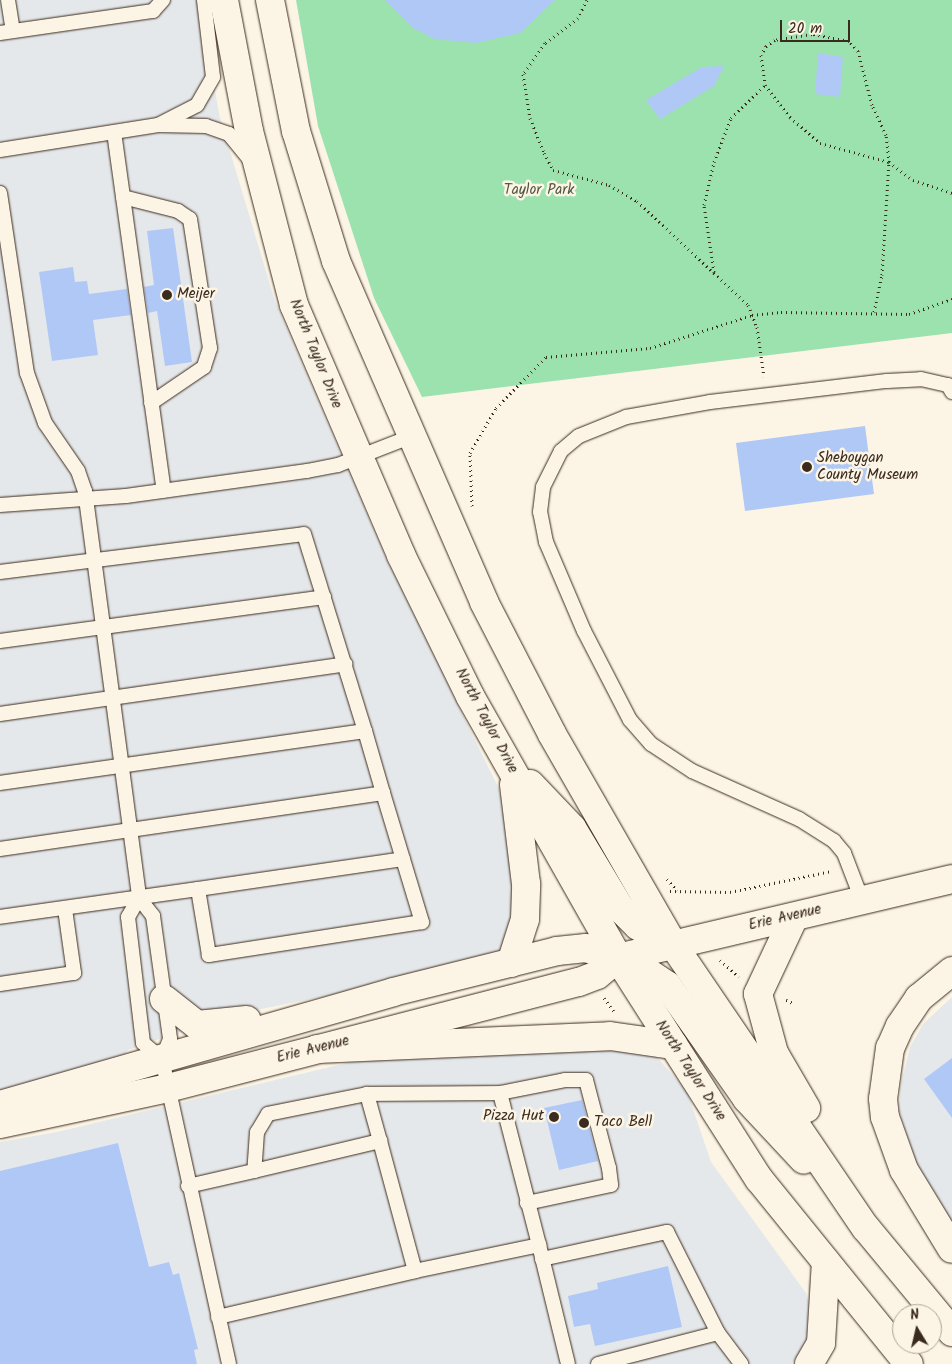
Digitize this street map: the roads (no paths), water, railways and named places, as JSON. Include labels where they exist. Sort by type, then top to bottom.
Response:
[{"type":"main road","name":"North Taylor Drive","points":[[224,0],[259,172],[294,305],[418,590],[511,769],[618,958],[673,1045],[759,1179],[909,1364]]},
{"type":"main road","points":[[270,0],[296,131],[336,261],[410,437],[484,602],[552,734],[674,946],[866,1228]]},
{"type":"main road","points":[[511,769],[572,828],[620,908],[638,926],[674,946]]},
{"type":"main road","points":[[511,769],[526,884],[525,919],[511,963]]},
{"type":"main road","name":"Erie Avenue","points":[[0,1124],[168,1088],[579,982],[597,975],[618,958],[952,879]]},
{"type":"main road","points":[[794,917],[759,987],[765,1031],[866,1228]]},
{"type":"main road","name":"Erie Avenue","points":[[0,1105],[393,992],[511,963],[586,948],[618,958]]},
{"type":"main road","points":[[618,958],[640,967],[667,985],[747,1099],[866,1228],[952,1332]]},
{"type":"main road","points":[[948,1235],[893,1147],[885,1117],[884,1090],[890,1048],[900,1026],[919,998],[952,971]]},
{"type":"main road","points":[[164,999],[184,1018],[205,1026],[393,992]]},
{"type":"main road","points":[[317,1049],[610,1036],[673,1045]]},
{"type":"main road","points":[[809,1364],[821,1343],[826,1262]]},
{"type":"lane","points":[[8,0],[6,32],[153,11],[164,0]]},
{"type":"lane","points":[[158,125],[197,105],[213,77],[204,0]]},
{"type":"lane","points":[[0,150],[158,125],[208,126],[224,131],[259,172]]},
{"type":"lane","points":[[114,132],[164,491]]},
{"type":"lane","points":[[0,193],[3,235],[28,379],[45,423],[78,471],[86,499],[115,698],[140,898],[153,916],[170,1039],[162,1059],[188,1186],[230,1364]]},
{"type":"lane","points":[[123,197],[178,211],[190,219],[210,348],[204,367],[151,403]]},
{"type":"lane","points":[[862,900],[844,853],[834,842],[799,819],[692,771],[651,744],[630,720],[584,631],[546,542],[540,512],[543,487],[552,465],[579,436],[626,417],[767,395],[921,379],[948,385],[952,392]]},
{"type":"lane","points":[[0,505],[164,491],[307,471],[360,457],[410,437]]},
{"type":"lane","points":[[0,572],[304,534],[422,922],[209,956],[198,889]]},
{"type":"lane","points":[[0,641],[324,597]]},
{"type":"lane","points":[[0,714],[345,664]]},
{"type":"lane","points":[[0,783],[365,731]]},
{"type":"lane","points":[[0,849],[383,793]]},
{"type":"lane","points":[[0,918],[403,859]]},
{"type":"lane","points":[[140,898],[128,917],[143,1043],[162,1059]]},
{"type":"lane","points":[[0,984],[74,973],[65,909]]},
{"type":"lane","points":[[254,1171],[257,1132],[268,1114],[367,1094],[500,1093],[565,1080],[586,1080],[609,1168],[611,1185],[527,1203]]},
{"type":"lane","points":[[500,1093],[568,1364]]},
{"type":"lane","points":[[367,1094],[414,1271]]},
{"type":"lane","points":[[188,1186],[380,1141]]},
{"type":"lane","points":[[542,1259],[666,1232],[718,1333],[741,1364]]},
{"type":"lane","points":[[218,1316],[414,1271],[539,1245]]},
{"type":"lane","points":[[598,1364],[718,1333]]},
{"type":"place","name":"Meijer","points":[[167,295]]},
{"type":"place","name":"Sheboygan County Museum","points":[[807,467]]},
{"type":"place","name":"Pizza Hut","points":[[554,1117]]},
{"type":"place","name":"Taco Bell","points":[[584,1123]]},
{"type":"park label","name":"Taylor Park","points":[[539,191]]}]
